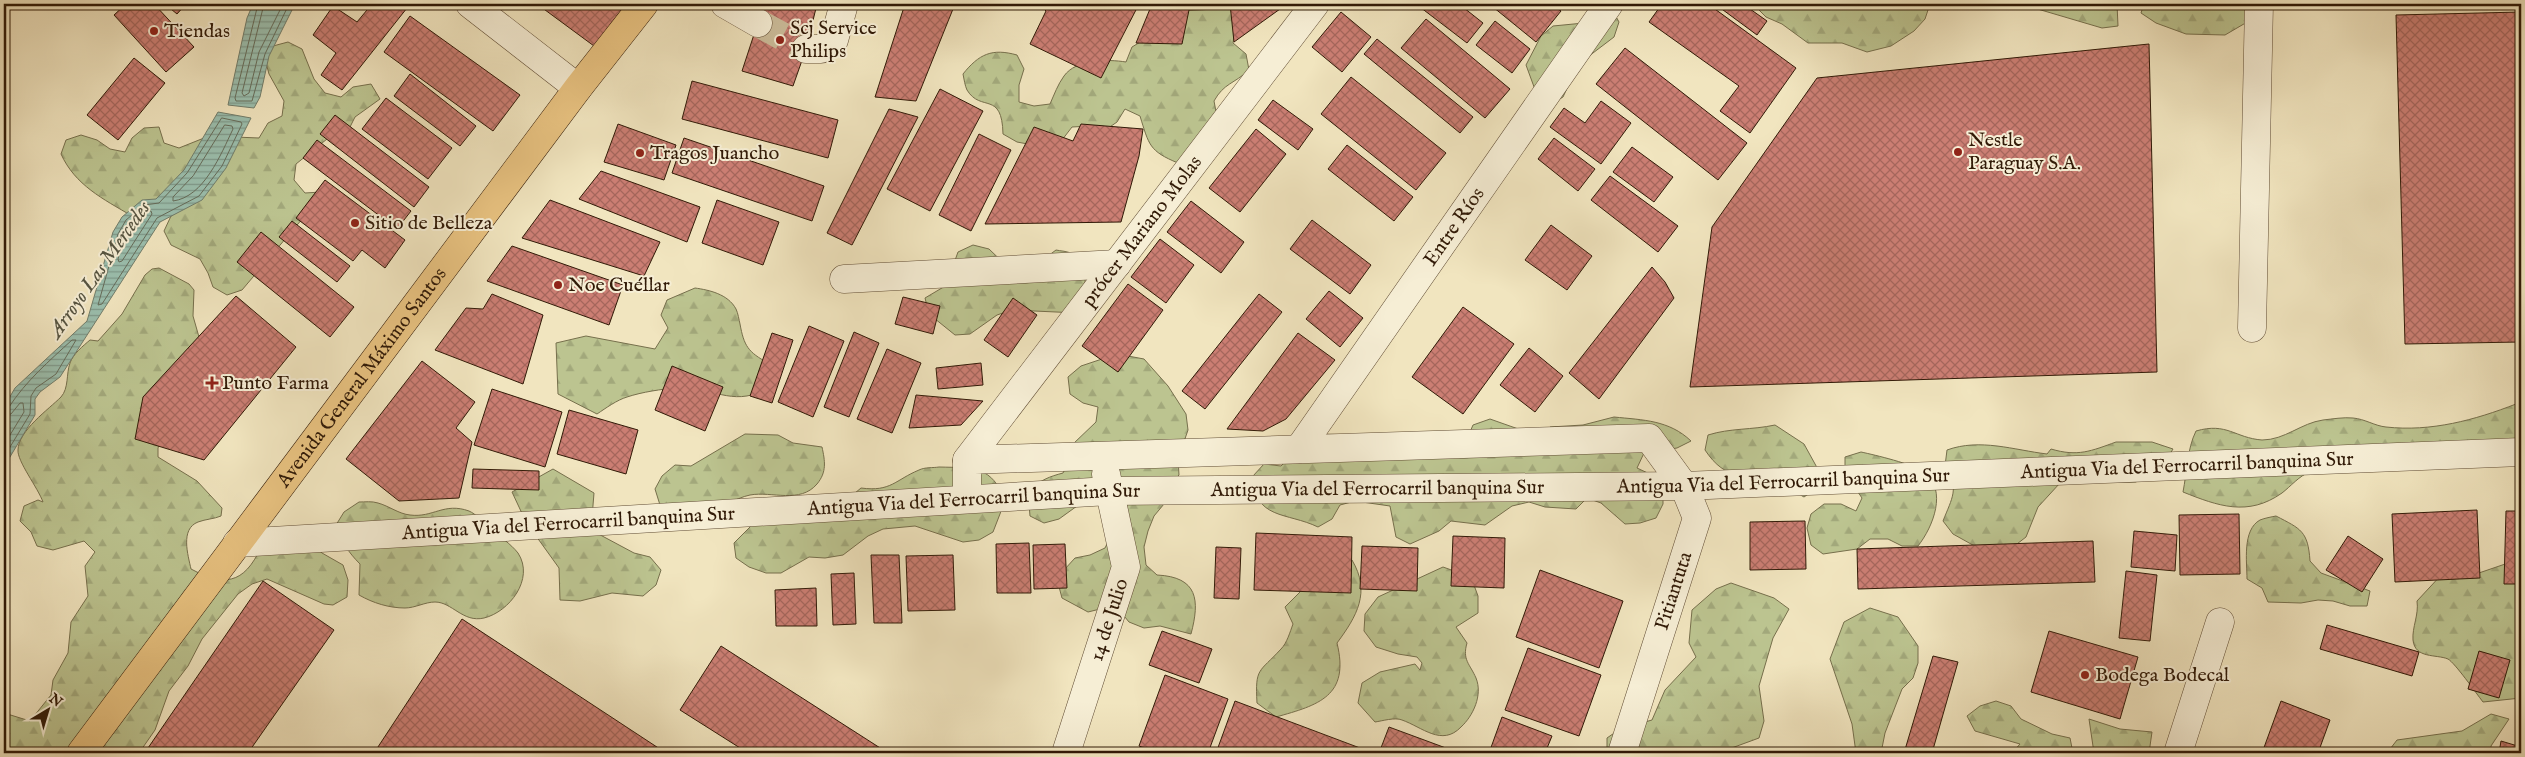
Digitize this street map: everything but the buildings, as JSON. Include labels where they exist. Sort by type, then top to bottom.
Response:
[{"type":"main road","name":"Avenida General Máximo Santos","points":[[81,753],[578,88],[644,4]]},
{"type":"street","points":[[470,4],[578,88]]},
{"type":"street","points":[[806,49],[821,49],[834,40],[844,4]]},
{"type":"street","name":"prócer Mariano Molas","points":[[967,460],[1315,4]]},
{"type":"street","name":"Entre Ríos","points":[[1299,449],[1608,4]]},
{"type":"street","points":[[2252,328],[2259,4]]},
{"type":"street","points":[[732,5],[758,23]]},
{"type":"street","points":[[844,280],[1117,264]]},
{"type":"street","name":"Pitiantuta","points":[[1299,449],[1649,438],[1684,486],[1697,518],[1622,753]]},
{"type":"street","points":[[967,499],[967,460],[1299,449]]},
{"type":"street","name":"Antigua Via del Ferrocarril banquina Sur","points":[[237,543],[1109,491],[1684,486],[2521,452]]},
{"type":"street","name":"14 de Julio","points":[[1066,753],[1126,567],[1102,455]]},
{"type":"street","points":[[2178,753],[2220,622]]},
{"type":"green space","points":[[1186,4],[1241,4],[1244,14],[1235,27],[1233,43],[1246,54],[1249,70],[1218,95],[1214,101],[1217,117],[1178,163],[1156,151],[1148,140],[1140,116],[1125,109],[1117,122],[1104,131],[1090,126],[1072,127],[1062,140],[1049,148],[1017,142],[1003,134],[1002,120],[995,107],[973,97],[966,88],[963,74],[981,57],[993,53],[1008,53],[1017,55],[1024,69],[1019,85],[1019,102],[1034,106],[1050,104],[1060,82],[1069,70],[1084,63],[1101,61],[1126,62],[1132,47],[1185,15]]},
{"type":"green space","points":[[1609,4],[1619,22],[1614,37],[1589,56],[1570,82],[1563,97],[1550,105],[1537,95],[1526,65],[1541,36],[1553,26],[1584,23]]},
{"type":"green space","points":[[1757,4],[1927,4],[1928,10],[1925,19],[1914,31],[1891,46],[1867,52],[1842,43],[1808,43],[1782,24],[1766,17],[1759,10]]},
{"type":"green space","points":[[1989,4],[2117,4],[2118,26],[2102,28],[2024,5]]},
{"type":"green space","points":[[2144,4],[2278,4],[2225,35],[2186,34],[2156,23],[2141,13]]},
{"type":"green space","points":[[288,42],[302,49],[314,79],[325,93],[341,97],[353,87],[371,84],[380,99],[355,117],[348,131],[332,135],[296,164],[294,180],[305,193],[321,192],[303,218],[242,290],[227,295],[213,287],[200,259],[171,245],[164,231],[171,216],[184,208],[160,201],[132,216],[100,197],[82,183],[67,165],[61,154],[66,140],[81,135],[97,140],[110,149],[125,152],[132,138],[144,128],[159,127],[164,143],[179,148],[209,136],[259,138],[268,123],[282,116],[284,101],[269,74],[265,59],[273,46]]},
{"type":"green space","points":[[973,245],[989,249],[1013,272],[1029,270],[1056,250],[1072,254],[1082,266],[1085,282],[1085,290],[1078,313],[1012,310],[997,315],[970,334],[955,335],[929,314],[925,298],[952,282],[953,266],[958,252]]},
{"type":"green space","points":[[159,268],[189,284],[194,290],[193,316],[199,337],[158,448],[158,457],[197,481],[222,508],[221,516],[198,522],[192,525],[189,530],[187,543],[191,569],[216,579],[227,580],[236,578],[244,573],[258,554],[264,541],[315,547],[343,565],[348,580],[347,597],[333,605],[324,604],[267,579],[252,584],[238,594],[202,639],[188,666],[169,691],[155,730],[139,753],[4,753],[4,713],[30,721],[51,695],[53,680],[68,653],[71,622],[88,596],[85,566],[95,552],[84,541],[53,550],[37,546],[31,532],[20,521],[24,506],[38,500],[43,502],[21,461],[18,450],[19,443],[28,428],[64,393],[70,363],[76,353],[90,340],[98,341],[122,314],[145,275],[152,269]]},
{"type":"green space","points":[[695,288],[723,296],[733,304],[738,314],[745,343],[751,352],[768,363],[764,390],[742,397],[721,395],[689,388],[659,390],[623,398],[597,414],[558,394],[556,343],[586,336],[655,349],[668,328],[661,315],[667,300]]},
{"type":"green space","points":[[1111,356],[1128,356],[1144,359],[1168,386],[1186,414],[1188,430],[1178,459],[1179,475],[1168,487],[1164,504],[1154,516],[1144,547],[1146,565],[1157,575],[1181,580],[1193,592],[1195,611],[1191,634],[1160,626],[1144,628],[1129,622],[1120,611],[1104,608],[1088,612],[1062,598],[1058,583],[1064,570],[1075,558],[1090,555],[1105,548],[1112,534],[1101,505],[1084,501],[1059,519],[1044,523],[1030,516],[1030,498],[1035,487],[1046,479],[1063,473],[1070,459],[1073,444],[1096,422],[1098,407],[1083,403],[1070,394],[1068,377],[1081,366]]},
{"type":"green space","points":[[2521,404],[2521,462],[2363,471],[2324,470],[2310,472],[2282,493],[2269,500],[2245,507],[2221,505],[2183,492],[2189,453],[2196,431],[2216,428],[2262,440],[2278,437],[2307,424],[2323,420],[2346,418],[2386,427],[2420,428],[2469,420]]},
{"type":"green space","points":[[1614,417],[1645,420],[1665,425],[1683,434],[1691,441],[1677,448],[1644,453],[1637,468],[1652,475],[1663,487],[1663,504],[1656,518],[1640,523],[1625,524],[1601,503],[1587,498],[1576,509],[1545,507],[1529,502],[1512,506],[1485,525],[1451,521],[1439,531],[1410,544],[1396,537],[1390,506],[1355,501],[1340,505],[1332,519],[1318,527],[1266,508],[1259,500],[1255,490],[1253,476],[1264,464],[1281,466],[1314,434],[1363,435],[1461,453],[1473,425],[1490,419],[1541,437],[1550,427],[1583,425]]},
{"type":"green space","points":[[1775,425],[1804,444],[1820,473],[1817,488],[1804,497],[1776,483],[1729,472],[1721,468],[1705,450],[1708,435]]},
{"type":"green space","points":[[745,434],[778,435],[793,443],[822,447],[824,466],[820,480],[810,490],[802,494],[785,496],[750,495],[733,501],[704,517],[660,505],[655,489],[662,476],[675,465],[691,466]]},
{"type":"green space","points":[[2116,442],[2152,442],[2173,449],[2165,462],[2136,482],[2060,483],[2038,507],[2026,537],[2013,547],[1980,549],[1953,534],[1943,521],[1953,493],[1950,474],[1945,466],[1947,450],[1972,445],[1984,445],[2047,454],[2051,449],[2077,453]]},
{"type":"green space","points":[[1861,452],[1894,460],[1919,469],[1931,480],[1937,498],[1936,509],[1929,529],[1918,546],[1902,546],[1888,539],[1870,539],[1857,549],[1823,554],[1811,545],[1807,528],[1811,514],[1824,504],[1841,504],[1856,511],[1862,498],[1845,473],[1845,457]]},
{"type":"green space","points":[[939,467],[980,471],[994,481],[1005,501],[993,532],[979,540],[963,542],[915,526],[883,529],[868,536],[843,555],[825,558],[809,557],[781,573],[766,573],[749,567],[736,558],[734,543],[766,511],[836,509],[861,488],[886,487],[921,469]]},
{"type":"green space","points":[[553,469],[594,493],[591,530],[634,553],[650,557],[661,570],[656,585],[643,596],[612,593],[580,601],[560,600],[559,568],[526,522],[512,492]]},
{"type":"green space","points":[[359,502],[376,502],[410,515],[452,508],[472,512],[518,553],[523,573],[517,593],[510,602],[493,615],[477,619],[470,618],[441,603],[431,602],[409,608],[399,608],[381,604],[359,595],[360,564],[345,546],[336,525],[344,512]]},
{"type":"green space","points":[[2276,516],[2292,524],[2302,532],[2307,543],[2310,561],[2321,573],[2370,591],[2367,606],[2350,606],[2333,601],[2318,600],[2301,603],[2268,602],[2262,588],[2247,579],[2246,555],[2250,531],[2254,525],[2260,520]]},
{"type":"green space","points":[[1352,560],[1358,572],[1361,593],[1356,613],[1337,643],[1340,661],[1339,675],[1335,687],[1318,702],[1306,708],[1276,717],[1257,703],[1257,683],[1258,676],[1263,667],[1287,641],[1293,624],[1285,607],[1307,585]]},
{"type":"green space","points":[[2514,561],[2521,566],[2521,698],[2483,702],[2448,659],[2427,655],[2415,646],[2413,635],[2417,601],[2443,573],[2473,575]]},
{"type":"green space","points":[[1443,567],[1471,577],[1478,596],[1478,613],[1456,627],[1467,643],[1465,654],[1467,662],[1478,685],[1476,705],[1461,727],[1454,733],[1447,735],[1432,734],[1399,719],[1375,722],[1358,703],[1362,683],[1380,672],[1415,664],[1420,670],[1422,663],[1417,657],[1398,654],[1376,647],[1364,631],[1365,614],[1378,597]]},
{"type":"green space","points":[[1731,583],[1774,598],[1789,609],[1773,638],[1759,686],[1764,721],[1759,738],[1718,753],[1607,753],[1607,738],[1620,729],[1652,720],[1665,690],[1696,657],[1689,643],[1692,610],[1716,589]]},
{"type":"green space","points":[[1870,608],[1898,617],[1918,646],[1918,663],[1913,678],[1902,689],[1885,733],[1881,753],[1856,753],[1852,724],[1830,659],[1844,622]]},
{"type":"green space","points":[[1996,701],[2011,706],[2021,719],[2052,734],[2070,738],[2073,753],[2012,753],[2020,744],[1975,731],[1967,716],[1980,706]]},
{"type":"green space","points":[[2491,714],[2509,719],[2491,746],[2491,753],[2387,753],[2397,740],[2462,731]]},
{"type":"green space","points":[[2089,719],[2120,729],[2152,732],[2149,753],[2094,753]]},
{"type":"green space","points":[[2352,748],[2359,753],[2328,753],[2336,749]]},
{"type":"water","points":[[253,4],[295,4],[269,56],[260,97],[254,108],[228,105],[247,18]]},
{"type":"water","points":[[218,112],[251,118],[226,168],[202,200],[160,222],[60,377],[40,392],[35,399],[35,415],[4,467],[4,407],[15,388],[87,321],[113,232],[122,217],[142,200],[156,199],[184,170]]},
{"type":"tunnel","points":[[758,23],[806,49]]},
{"type":"place","name":"Tiendas","points":[[154,31]]},
{"type":"place","name":"Scj Service Philips","points":[[780,40]]},
{"type":"place","name":"Nestle Paraguay S.A.","points":[[1958,152]]},
{"type":"place","name":"Tragos Juancho","points":[[640,153]]},
{"type":"place","name":"Sitio de Belleza","points":[[355,223]]},
{"type":"place","name":"Noe Cuéllar","points":[[558,285]]},
{"type":"place","name":"Punto Farma","points":[[212,383]]},
{"type":"place","name":"Bodega Bodecal","points":[[2085,675]]},
{"type":"water label","name":"Arroyo Las Mercedes","points":[[100,270]]}]
